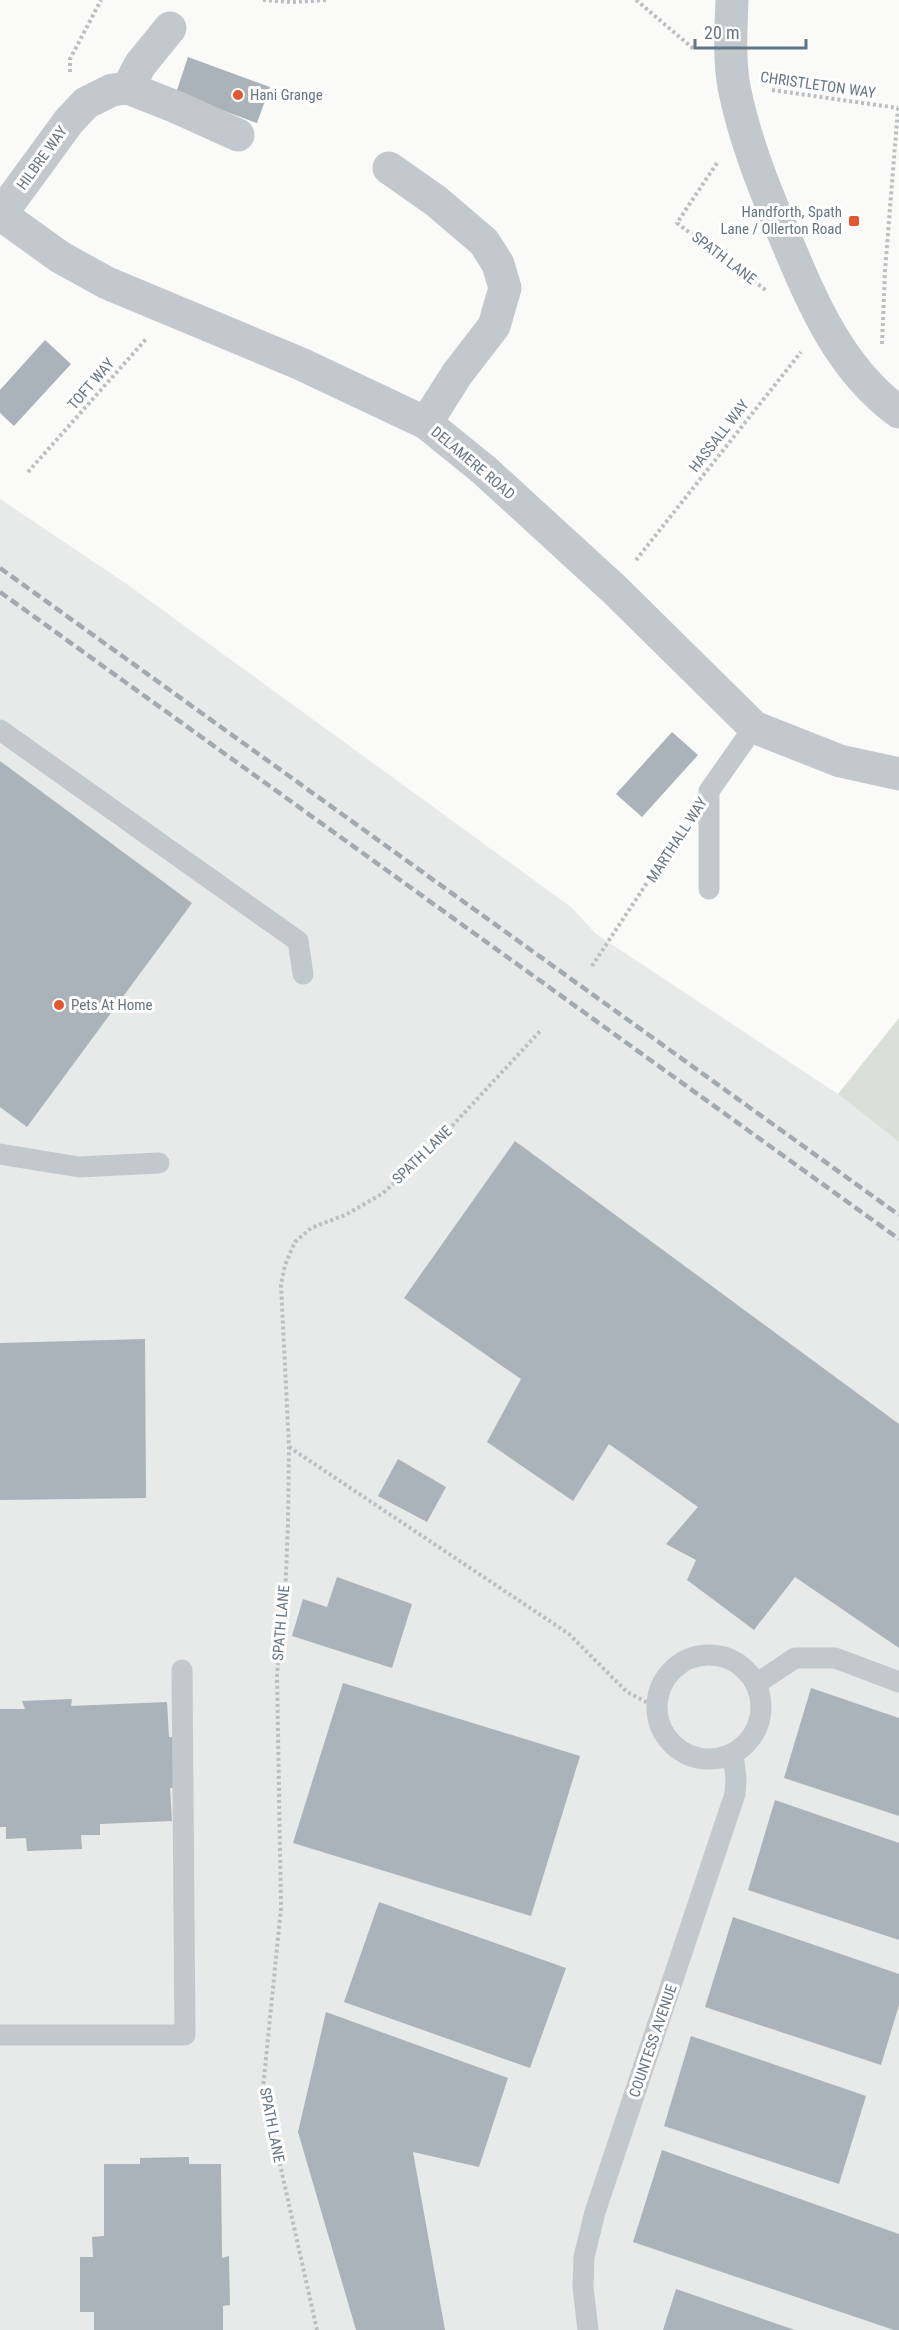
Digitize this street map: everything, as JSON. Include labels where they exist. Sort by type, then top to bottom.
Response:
[{"type":"street","points":[[732,0],[731,52],[734,85],[756,168],[826,337],[889,405]]},
{"type":"street","points":[[170,28],[140,65],[128,88],[238,135]]},
{"type":"street","name":"HILBRE WAY","points":[[0,214],[69,122],[86,103],[112,90],[128,88]]},
{"type":"street","points":[[389,168],[436,201],[484,242],[498,264],[505,288],[494,326],[457,374],[426,423]]},
{"type":"street","name":"DELAMERE ROAD","points":[[0,214],[60,257],[107,283],[301,364],[426,423],[484,470],[614,589],[754,728],[840,761],[899,774]]},
{"type":"lane","name":"MARTHALL WAY","points":[[709,889],[709,791],[754,728]]},
{"type":"lane","points":[[0,730],[298,941],[303,974]]},
{"type":"lane","points":[[0,1154],[79,1167],[159,1163]]},
{"type":"lane","points":[[714,1654],[731,1659],[746,1669],[756,1683],[761,1699],[756,1731],[746,1744],[733,1754],[716,1759],[698,1759],[681,1752],[668,1740],[659,1724],[656,1707],[659,1689],[668,1674],[681,1662],[697,1655],[714,1654]]},
{"type":"lane","points":[[756,1683],[795,1658],[835,1658],[899,1682]]},
{"type":"lane","points":[[0,2035],[185,2035],[182,1670]]},
{"type":"lane","name":"COUNTESS AVENUE","points":[[588,2330],[583,2287],[584,2257],[594,2212],[710,1875],[735,1794],[733,1754]]},
{"type":"path","points":[[86,103],[70,83],[70,59],[101,0]]},
{"type":"path","points":[[263,0],[292,2],[326,0]]},
{"type":"path","points":[[636,0],[696,50],[731,52]]},
{"type":"path","name":"CHRISTLETON WAY","points":[[734,85],[898,108]]},
{"type":"path","points":[[889,405],[885,271],[898,108]]},
{"type":"path","name":"SPATH LANE","points":[[743,125],[677,223],[771,294]]},
{"type":"path","name":"TOFT WAY","points":[[28,472],[171,311]]},
{"type":"path","name":"HASSALL WAY","points":[[614,589],[826,337]]},
{"type":"path","name":"MARTHALL WAY","points":[[592,966],[709,791]]},
{"type":"path","name":"SPATH LANE","points":[[317,2330],[263,2088],[281,1908],[277,1673],[285,1587],[288,1447],[281,1285],[285,1265],[295,1242],[311,1228],[345,1215],[382,1194],[427,1153],[542,1029]]},
{"type":"path","points":[[288,1447],[569,1634],[627,1692],[656,1707]]},
{"type":"shaded area","points":[[0,499],[131,587],[571,907],[596,934],[838,1094],[899,1142],[899,2330],[0,2330]]},
{"type":"shaded area","points":[[899,1018],[899,1142],[838,1094]]},
{"type":"building","name":"Hani Grange","points":[[188,57],[270,87],[257,123],[176,93]]},
{"type":"building","points":[[45,340],[71,364],[14,426],[0,413],[0,390]]},
{"type":"building","points":[[672,732],[698,755],[642,817],[616,794]]},
{"type":"building","name":"Pets At Home","points":[[0,761],[192,903],[27,1127],[0,1107]]},
{"type":"building","points":[[515,1141],[899,1424],[899,1648],[795,1577],[754,1630],[687,1580],[696,1560],[666,1544],[698,1507],[609,1444],[573,1501],[487,1442],[521,1379],[404,1298]]},
{"type":"building","points":[[145,1339],[146,1498],[0,1500],[0,1343]]},
{"type":"building","points":[[398,1459],[446,1487],[427,1522],[378,1496]]},
{"type":"building","points":[[337,1577],[412,1604],[392,1668],[292,1636],[303,1599],[327,1607]]},
{"type":"building","points":[[343,1683],[580,1756],[531,1916],[293,1843]]},
{"type":"building","points":[[811,1688],[899,1718],[899,1816],[784,1778]]},
{"type":"building","points":[[72,1699],[71,1706],[167,1702],[169,1737],[177,1737],[179,1788],[170,1788],[172,1821],[100,1824],[100,1835],[81,1835],[82,1849],[27,1851],[26,1838],[6,1839],[6,1827],[0,1827],[0,1709],[25,1709],[22,1701]]},
{"type":"building","points":[[775,1800],[899,1843],[899,1940],[748,1890]]},
{"type":"building","points":[[379,1902],[566,1968],[530,2068],[344,2002]]},
{"type":"building","points":[[733,1917],[899,1974],[899,2005],[881,2065],[705,2007]]},
{"type":"building","points":[[326,2012],[508,2078],[479,2167],[413,2152],[445,2330],[356,2330],[298,2132]]},
{"type":"building","points":[[691,2036],[866,2096],[839,2184],[664,2126]]},
{"type":"building","points":[[662,2150],[899,2234],[899,2330],[633,2242]]},
{"type":"building","points":[[189,2157],[189,2164],[221,2164],[222,2258],[229,2256],[230,2305],[223,2306],[223,2330],[94,2330],[94,2312],[80,2312],[80,2257],[93,2257],[92,2237],[104,2236],[104,2164],[140,2164],[140,2158]]},
{"type":"building","points":[[676,2289],[795,2330],[663,2330]]},
{"type":"railway","points":[[0,568],[899,1215]]},
{"type":"railway","points":[[0,592],[899,1239]]},
{"type":"place","name":"Hani Grange","points":[[238,95]]},
{"type":"place","name":"Handforth, Spath Lane / Ollerton Road","points":[[854,221]]},
{"type":"place","name":"Pets At Home","points":[[59,1005]]}]
